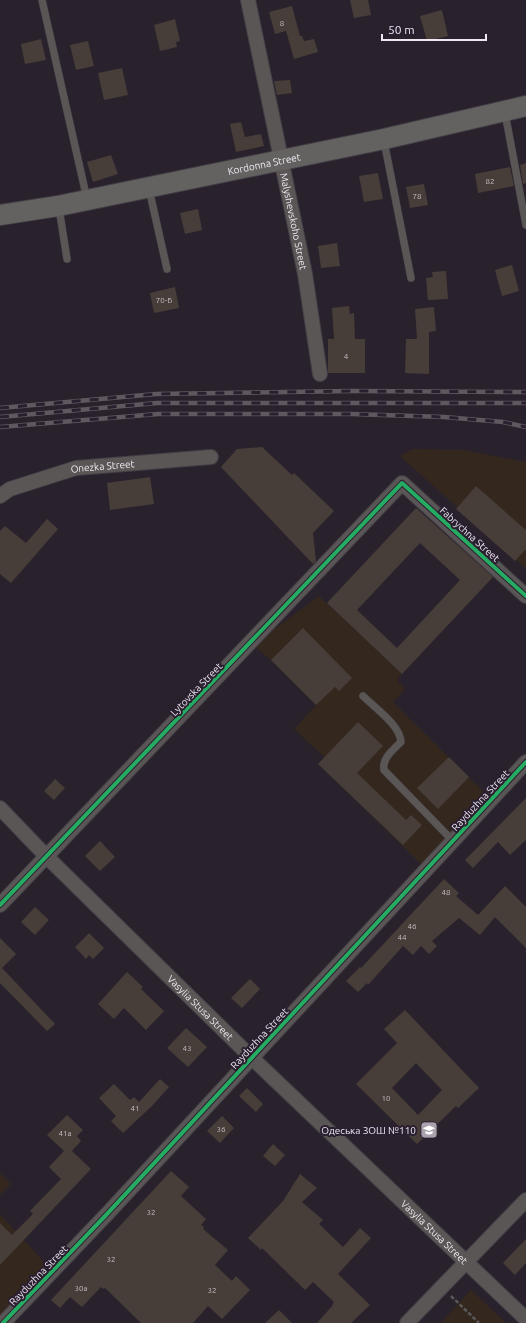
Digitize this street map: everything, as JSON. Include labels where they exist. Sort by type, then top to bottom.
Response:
[{"type":"main road","name":"Kordonna Street","points":[[1,212],[58,206],[384,139],[526,106]]},
{"type":"street","name":"Malyshevskoho Street","points":[[248,0],[305,274],[320,374]]},
{"type":"street","name":"Onezka Street","points":[[0,496],[10,489],[76,468],[211,457]]},
{"type":"street","name":"Fabrychna Street","points":[[402,483],[526,596]]},
{"type":"street","name":"Lytovska Street","points":[[0,905],[402,483]]},
{"type":"street","name":"Rayduzhna Street","points":[[3,1323],[108,1214],[526,762]]},
{"type":"street","name":"Vasylia Stusa Street","points":[[0,808],[47,857],[252,1058],[526,1319]]},
{"type":"street","points":[[408,1323],[526,1200]]},
{"type":"lane","points":[[42,0],[87,200]]},
{"type":"lane","points":[[504,111],[526,225]]},
{"type":"lane","points":[[384,139],[411,278]]},
{"type":"lane","points":[[148,187],[167,269]]},
{"type":"lane","points":[[58,206],[67,259]]},
{"type":"lane","points":[[363,696],[396,726],[401,736],[402,742],[384,760],[384,770],[453,841]]},
{"type":"path","points":[[442,1287],[479,1323]]},
{"type":"shaded area","points":[[412,449],[463,450],[526,462],[526,569],[400,456]]},
{"type":"shaded area","points":[[319,596],[402,674],[397,680],[405,689],[393,702],[491,799],[425,868],[318,764],[324,757],[294,729],[316,705],[271,660],[253,645]]},
{"type":"shaded area","points":[[0,1173],[11,1184],[0,1195]]},
{"type":"shaded area","points":[[0,1214],[51,1270],[0,1323]]},
{"type":"shaded area","points":[[471,1290],[506,1323],[441,1323]]},
{"type":"building","points":[[350,0],[368,0],[371,15],[354,18]]},
{"type":"building","points":[[292,6],[300,36],[302,36],[304,41],[314,39],[318,52],[294,59],[286,31],[275,34],[269,12]]},
{"type":"building","points":[[442,10],[448,36],[427,41],[420,16]]},
{"type":"building","points":[[175,19],[180,41],[176,42],[177,47],[160,51],[154,25]]},
{"type":"building","points":[[41,39],[46,60],[25,64],[21,44]]},
{"type":"building","points":[[88,41],[94,66],[76,70],[70,45]]},
{"type":"building","points":[[122,68],[128,95],[104,100],[98,73]]},
{"type":"building","points":[[290,80],[292,93],[277,95],[274,81]]},
{"type":"building","points":[[241,122],[245,137],[261,134],[264,146],[236,152],[230,124]]},
{"type":"building","points":[[111,155],[118,174],[93,182],[87,162]]},
{"type":"building","points":[[526,163],[526,183],[523,184],[520,165]]},
{"type":"building","points":[[510,167],[514,186],[478,193],[475,174]]},
{"type":"building","points":[[378,173],[383,199],[364,202],[359,176]]},
{"type":"building","points":[[424,184],[428,205],[410,208],[406,187]]},
{"type":"building","points":[[198,209],[202,230],[185,234],[180,213]]},
{"type":"building","points":[[337,243],[340,266],[321,268],[318,246]]},
{"type":"building","points":[[512,265],[519,291],[502,296],[495,270]]},
{"type":"building","points":[[446,271],[448,299],[428,300],[426,278],[433,277],[432,272]]},
{"type":"building","points":[[175,287],[179,308],[154,313],[150,293]]},
{"type":"building","points":[[349,306],[350,314],[354,313],[355,339],[365,339],[365,373],[328,373],[328,339],[334,339],[332,308]]},
{"type":"building","points":[[434,307],[436,331],[429,332],[429,374],[405,373],[406,339],[417,339],[415,309]]},
{"type":"building","points":[[262,447],[292,475],[294,473],[334,511],[313,533],[316,561],[313,564],[221,467],[237,449]]},
{"type":"building","points":[[150,477],[154,504],[110,510],[107,483]]},
{"type":"building","points":[[476,486],[526,530],[526,549],[515,561],[456,509]]},
{"type":"building","points":[[416,508],[493,577],[402,674],[327,603]],"holes":[[[420,543],[460,580],[397,648],[357,610]]]},
{"type":"building","points":[[47,519],[58,529],[11,583],[0,574],[0,531],[5,526],[26,543]]},
{"type":"building","points":[[303,628],[352,678],[339,691],[335,687],[316,705],[271,660]]},
{"type":"building","points":[[358,722],[383,746],[357,773],[406,820],[411,815],[422,825],[403,845],[318,764]]},
{"type":"building","points":[[449,757],[469,777],[438,809],[417,788]]},
{"type":"building","points":[[55,779],[65,788],[54,800],[44,791]]},
{"type":"building","points":[[526,798],[526,840],[510,855],[498,842],[473,868],[465,860]]},
{"type":"building","points":[[100,841],[115,857],[100,871],[85,856]]},
{"type":"building","points":[[444,879],[459,893],[456,896],[478,915],[505,886],[526,907],[526,948],[495,917],[480,935],[459,918],[432,941],[437,946],[429,954],[421,946],[413,955],[403,946],[368,985],[367,983],[358,992],[346,981],[360,967],[361,968]]},
{"type":"building","points":[[35,907],[49,920],[35,935],[21,922]]},
{"type":"building","points":[[89,933],[104,948],[93,959],[89,955],[86,959],[75,947]]},
{"type":"building","points":[[0,938],[16,954],[2,968],[55,1024],[47,1031],[0,983]]},
{"type":"building","points":[[127,972],[143,987],[141,989],[164,1011],[146,1030],[124,1008],[114,1019],[98,1004]]},
{"type":"building","points":[[250,979],[260,989],[242,1008],[231,998]]},
{"type":"building","points":[[405,1010],[479,1088],[458,1108],[456,1106],[417,1144],[356,1084],[397,1043],[384,1029]],"holes":[[[416,1063],[442,1090],[418,1115],[392,1088]]]},
{"type":"building","points":[[186,1028],[207,1047],[188,1067],[167,1048]]},
{"type":"building","points":[[160,1079],[169,1087],[152,1106],[123,1133],[111,1121],[116,1116],[99,1098],[114,1084],[130,1100],[134,1097],[139,1102]]},
{"type":"building","points":[[247,1088],[263,1104],[256,1112],[239,1096]]},
{"type":"building","points":[[67,1115],[83,1130],[77,1136],[81,1141],[72,1151],[91,1169],[0,1265],[0,1223],[12,1235],[33,1214],[30,1211],[61,1179],[49,1167],[64,1151],[47,1135]]},
{"type":"building","points":[[222,1116],[234,1128],[220,1143],[207,1131]]},
{"type":"building","points":[[273,1144],[285,1155],[275,1166],[263,1156]]},
{"type":"building","points":[[171,1171],[189,1187],[181,1196],[206,1219],[201,1225],[204,1227],[203,1229],[228,1250],[215,1265],[232,1281],[236,1276],[250,1290],[222,1319],[208,1306],[193,1323],[141,1323],[105,1288],[103,1289],[101,1287],[82,1307],[70,1297],[60,1308],[51,1300]]},
{"type":"building","points":[[300,1174],[317,1188],[302,1202],[323,1220],[319,1224],[343,1247],[360,1228],[371,1238],[338,1274],[370,1305],[351,1323],[317,1323],[334,1302],[313,1282],[305,1290],[262,1248],[261,1250],[248,1238],[283,1201]]},
{"type":"building","points":[[526,1239],[526,1263],[515,1275],[503,1263]]},
{"type":"building","points":[[279,1310],[292,1323],[265,1323]]},
{"type":"railway","points":[[0,408],[156,394],[353,391],[526,392]]},
{"type":"railway","points":[[0,417],[157,403],[526,403]]},
{"type":"railway","points":[[0,427],[158,414],[351,414],[444,417],[503,422],[526,427]]},
{"type":"cycle path","points":[[0,905],[402,483],[526,596]]},
{"type":"cycle path","points":[[3,1323],[107,1214],[526,762]]},
{"type":"place","name":"Одеська ЗОШ №110","points":[[429,1130]]}]
